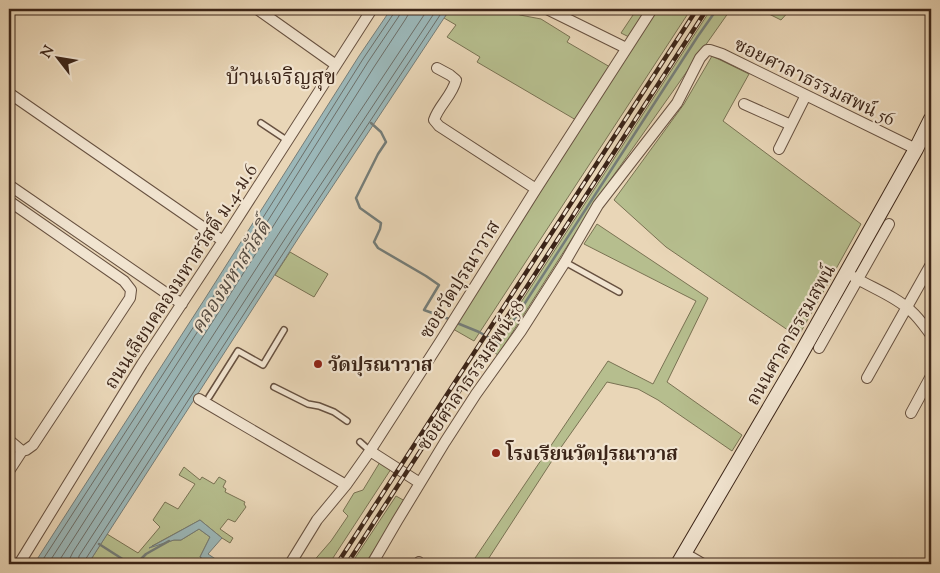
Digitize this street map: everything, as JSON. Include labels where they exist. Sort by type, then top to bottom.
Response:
[{"type":"street","points":[[257,9],[336,64]]},
{"type":"street","name":"ถนนเลียบคลองมหาสวัสดิ์ ม.4-ม.6","points":[[19,564],[145,366],[182,304],[372,9]]},
{"type":"street","points":[[548,9],[626,48]]},
{"type":"street","name":"ซอยวัดปุรณาวาส","points":[[290,564],[317,520],[346,485],[370,451],[652,9]]},
{"type":"street","name":"ซอยศาลาธรรมสพน์ 56","points":[[598,206],[677,103],[700,58],[707,50],[722,54],[916,149]]},
{"type":"street","points":[[437,68],[456,80],[453,90],[437,112],[434,120],[439,126],[536,189]]},
{"type":"street","points":[[9,92],[224,241]]},
{"type":"street","points":[[779,149],[806,95]]},
{"type":"street","points":[[744,104],[791,125]]},
{"type":"street","name":"ถนนศาลาธรรมสพน์","points":[[681,559],[797,361],[852,276],[931,120]]},
{"type":"street","points":[[9,185],[182,304]]},
{"type":"street","points":[[9,201],[124,281],[131,290],[130,298],[33,445],[22,451],[9,471]]},
{"type":"street","name":"ซอยศาลาธรรมสพน์ 58","points":[[372,564],[476,394],[521,331],[598,206]]},
{"type":"street","points":[[819,348],[852,276],[888,224]]},
{"type":"street","points":[[867,378],[930,266]]},
{"type":"street","points":[[852,276],[906,307],[920,320],[931,335]]},
{"type":"street","points":[[911,413],[931,376]]},
{"type":"street","points":[[204,398],[346,485]]},
{"type":"street","points":[[9,440],[22,451]]},
{"type":"street","points":[[370,451],[420,483]]},
{"type":"street","points":[[681,559],[703,564]]},
{"type":"lane","points":[[260,123],[288,141]]},
{"type":"lane","points":[[565,262],[619,292]]},
{"type":"lane","points":[[204,398],[238,351],[264,365],[284,330]]},
{"type":"lane","points":[[274,387],[308,404],[334,412],[347,420]]},
{"type":"lane","points":[[360,442],[370,451]]},
{"type":"green space","points":[[450,9],[508,9],[520,15],[541,19],[570,37],[567,42],[610,67],[576,120],[477,62],[480,57],[447,37],[456,25],[444,18]]},
{"type":"green space","points":[[637,9],[647,9],[629,37],[621,33]]},
{"type":"green space","points":[[657,9],[691,9],[474,341],[453,329]]},
{"type":"green space","points":[[711,9],[731,9],[599,196],[498,355],[490,350]]},
{"type":"green space","points":[[759,9],[791,9],[781,20]]},
{"type":"green space","points":[[712,56],[749,74],[723,121],[861,224],[798,337],[666,247],[614,200],[684,104]]},
{"type":"green space","points":[[597,224],[708,298],[667,382],[742,435],[732,451],[658,400],[638,389],[607,382],[557,453],[485,564],[471,564],[608,361],[653,384],[696,301],[584,244]]},
{"type":"green space","points":[[290,252],[328,274],[314,297],[275,275]]},
{"type":"green space","points":[[380,462],[393,466],[329,564],[311,564],[331,541],[348,516],[343,511],[354,493],[363,490]]},
{"type":"green space","points":[[184,467],[200,480],[202,477],[214,484],[219,477],[226,481],[223,487],[226,489],[225,492],[245,502],[246,507],[235,522],[228,519],[220,529],[233,538],[230,543],[200,520],[152,546],[181,540],[199,529],[210,537],[200,557],[211,564],[88,564],[107,534],[138,553],[160,527],[153,520],[165,502],[178,509],[195,484],[179,475]]},
{"type":"green space","points":[[396,496],[405,501],[365,564],[351,564]]},
{"type":"water","name":"คลองมหาสวัสดิ์","points":[[391,9],[450,9],[301,234],[88,564],[34,564],[359,56]]},
{"type":"water","points":[[200,520],[222,538],[208,554],[223,564],[211,564],[200,557],[210,537],[199,529],[181,540],[174,540],[149,548]]},
{"type":"waterway","points":[[457,323],[499,343],[717,9]]},
{"type":"waterway","points":[[371,123],[381,132],[386,142],[356,198],[360,208],[381,223],[374,242],[378,248],[439,285],[424,310],[449,319]]},
{"type":"waterway","points":[[99,544],[124,560],[138,562],[146,554],[169,541]]},
{"type":"railway","points":[[337,564],[697,9]]},
{"type":"railway","points":[[347,564],[707,9]]},
{"type":"place","name":"วัดปุรณาวาส","points":[[318,364]]},
{"type":"place","name":"โรงเรียนวัดปุรณาวาส","points":[[496,453]]},
{"type":"district","name":"บ้านเจริญสุข","points":[[281,77]]}]
